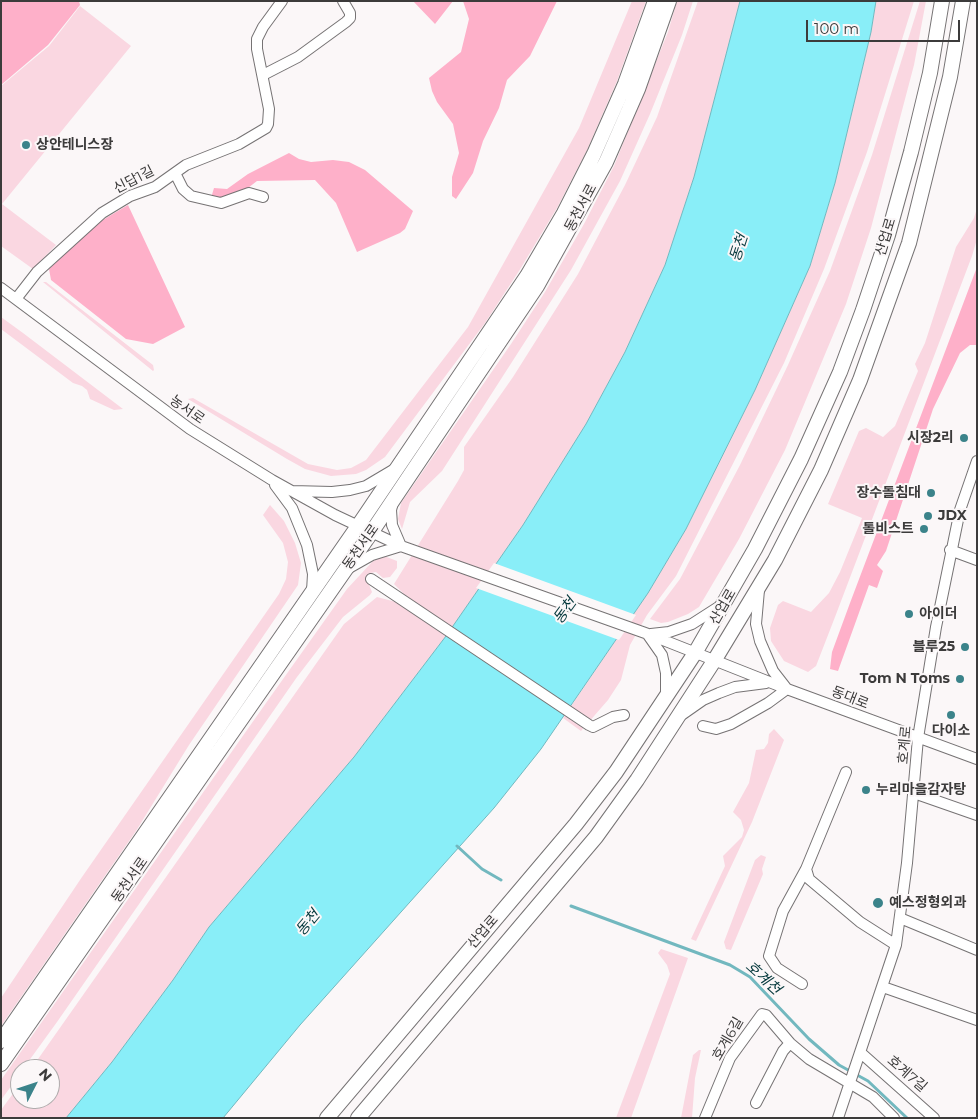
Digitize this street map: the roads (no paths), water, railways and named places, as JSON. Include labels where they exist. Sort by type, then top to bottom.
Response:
[{"type":"main road","name":"동천서로","points":[[1,1041],[358,526],[527,276],[564,213],[621,92],[655,1]]},
{"type":"main road","name":"동천서로","points":[[1,1064],[371,533],[537,286],[576,219],[606,162],[638,89],[669,1]]},
{"type":"main road","name":"산업로","points":[[327,1118],[576,824],[616,772],[695,653],[755,549],[801,459],[840,372],[863,310],[888,235],[911,152],[930,72],[942,1]]},
{"type":"main road","name":"산업로","points":[[358,1118],[596,837],[637,780],[676,720],[760,584],[821,470],[882,322],[909,244],[932,157],[950,77],[963,1]]},
{"type":"street","name":"신답1길","points":[[16,299],[37,272],[92,220],[130,196],[155,187],[186,164],[239,144],[266,128],[270,118],[257,39],[263,27],[282,1]]},
{"type":"street","points":[[263,75],[298,57],[346,22],[350,18],[350,13],[343,1]]},
{"type":"street","points":[[175,173],[183,189],[191,196],[221,203],[249,193],[263,197]]},
{"type":"street","name":"농서로","points":[[1,288],[190,429],[290,491],[371,533],[401,546],[648,634]]},
{"type":"street","name":"호계로","points":[[850,1082],[896,945],[914,793],[918,738],[950,550],[964,496],[977,461]]},
{"type":"street","points":[[290,491],[350,490],[382,478],[398,467]]},
{"type":"street","points":[[272,480],[288,501],[301,526],[312,561],[312,591]]},
{"type":"street","points":[[344,572],[372,555],[401,546],[392,525],[391,510],[394,499]]},
{"type":"street","points":[[950,550],[977,560]]},
{"type":"street","points":[[371,579],[589,726],[593,727],[613,717],[624,715]]},
{"type":"street","points":[[703,726],[716,729],[732,724],[768,703],[786,689],[773,671],[760,641],[756,624],[760,584]]},
{"type":"street","points":[[648,634],[670,632],[692,624],[704,618],[726,600]]},
{"type":"street","points":[[648,634],[656,645],[664,663],[666,697]]},
{"type":"street","name":"동대로","points":[[648,634],[786,689],[977,759]]},
{"type":"street","points":[[676,720],[703,700],[718,693],[735,687],[768,682]]},
{"type":"street","points":[[802,984],[777,968],[769,956],[783,911],[806,869],[846,772]]},
{"type":"street","points":[[914,793],[977,815]]},
{"type":"street","points":[[806,869],[809,879],[860,922],[896,945]]},
{"type":"street","points":[[900,918],[977,950]]},
{"type":"street","points":[[883,987],[977,1020]]},
{"type":"street","name":"호계6길","points":[[705,1118],[734,1051],[762,1014],[766,1015],[790,1043],[818,1065],[873,1097],[894,1118]]},
{"type":"street","points":[[756,1103],[779,1058],[790,1043]]},
{"type":"street","name":"호계7길","points":[[859,1057],[934,1118]]},
{"type":"street","points":[[838,1118],[850,1082]]},
{"type":"water","name":"동천","points":[[740,1],[876,1],[871,32],[835,183],[810,266],[755,390],[686,529],[648,593],[541,749],[494,808],[300,1025],[223,1118],[66,1118],[112,1062],[173,980],[209,927],[354,757],[446,636],[523,525],[586,424],[625,352],[665,265],[694,177]]},
{"type":"waterway","points":[[457,846],[482,869],[501,880]]},
{"type":"waterway","name":"호계천","points":[[571,906],[730,965],[750,977],[809,1039],[839,1065],[868,1081],[907,1118]]},
{"type":"place","name":"상안테니스장","points":[[26,145]]},
{"type":"place","name":"시장2리","points":[[964,438]]},
{"type":"place","name":"장수돌침대","points":[[931,493]]},
{"type":"place","name":"JDX","points":[[928,516]]},
{"type":"place","name":"톨비스트","points":[[924,529]]},
{"type":"place","name":"아이더","points":[[909,614]]},
{"type":"place","name":"블루25","points":[[965,647]]},
{"type":"place","name":"Tom N Toms","points":[[960,679]]},
{"type":"place","name":"다이소","points":[[951,715]]},
{"type":"place","name":"누리마을감자탕","points":[[866,790]]},
{"type":"place","name":"예스정형외과","points":[[878,903]]}]
